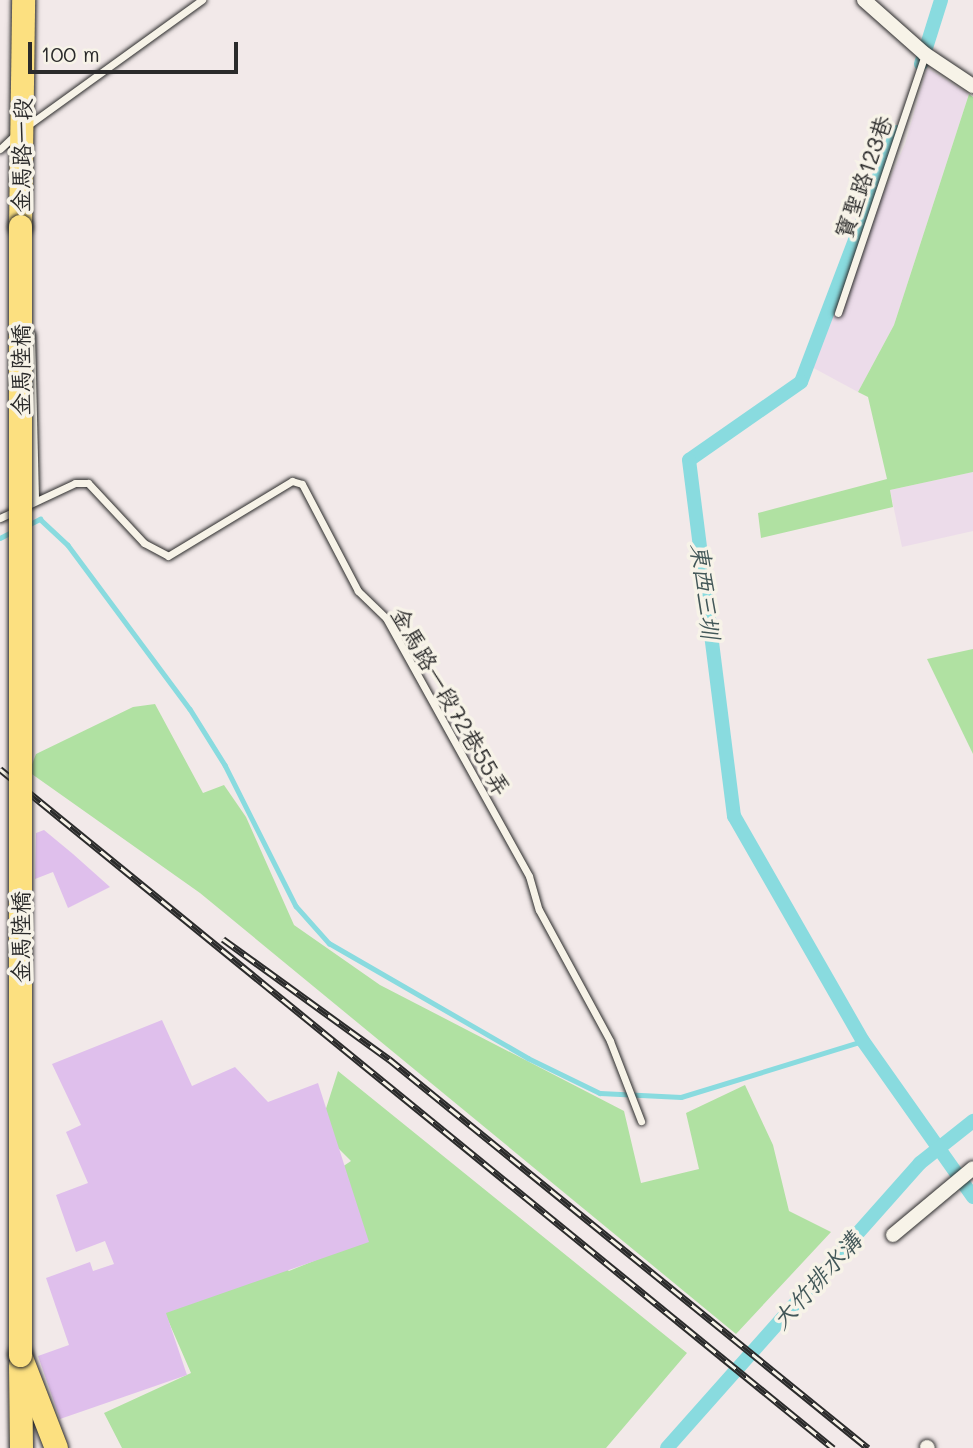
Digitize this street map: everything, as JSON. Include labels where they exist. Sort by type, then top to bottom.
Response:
[{"type":"main road","name":"金馬路一段","points":[[20,226],[23,0]]},
{"type":"main road","name":"金馬陸橋","points":[[20,226],[20,1355]]},
{"type":"main road","points":[[20,1355],[21,1448]]},
{"type":"main road","points":[[20,1355],[56,1448]]},
{"type":"street","points":[[864,0],[925,54],[973,86]]},
{"type":"street","points":[[893,1236],[973,1168]]},
{"type":"lane","points":[[0,149],[21,130],[202,0]]},
{"type":"lane","name":"寶聖路123巷","points":[[838,313],[925,54]]},
{"type":"lane","points":[[0,518],[35,501],[29,220],[21,130]]},
{"type":"lane","name":"金馬路一段72巷55弄","points":[[35,501],[88,483],[144,543],[168,556],[292,481],[302,484],[358,591],[386,618],[529,876],[539,910],[610,1041],[641,1121]]},
{"type":"shaded area","points":[[927,68],[969,94],[894,325],[858,392],[808,365],[905,144]]},
{"type":"shaded area","points":[[973,472],[973,531],[902,547],[890,490]]},
{"type":"green space","points":[[969,94],[973,97],[973,472],[890,490],[893,507],[761,538],[758,513],[887,479],[868,397],[858,392],[894,325]]},
{"type":"green space","points":[[973,649],[973,754],[927,659]]},
{"type":"green space","points":[[155,704],[203,793],[224,785],[246,817],[294,925],[380,985],[624,1111],[641,1183],[699,1169],[686,1113],[745,1085],[773,1145],[789,1211],[831,1232],[736,1334],[200,893],[29,772],[36,754],[133,707]]},
{"type":"green space","points":[[338,1071],[687,1353],[606,1448],[122,1448],[104,1413],[191,1373],[161,1304],[275,1262],[289,1271],[348,1247],[342,1167],[351,1161],[333,1143],[323,1118]]},
{"type":"building","points":[[44,830],[110,887],[68,908],[53,872],[35,879],[36,833]]},
{"type":"building","points":[[162,1020],[192,1086],[235,1067],[268,1102],[318,1083],[369,1242],[166,1313],[187,1375],[60,1419],[38,1356],[69,1345],[46,1278],[90,1262],[93,1271],[114,1264],[105,1241],[76,1252],[56,1195],[88,1183],[66,1132],[81,1125],[52,1064]]},
{"type":"waterway","name":"東西三圳","points":[[921,64],[941,0]]},
{"type":"waterway","name":"東西三圳","points":[[896,132],[801,382],[689,460],[734,816],[863,1041],[973,1197]]},
{"type":"waterway","points":[[26,526],[40,519],[68,545],[190,709],[225,765],[296,906],[329,943],[528,1058],[600,1093],[681,1097],[863,1041]]},
{"type":"waterway","points":[[0,538],[12,532]]},
{"type":"waterway","name":"大竹排水溝","points":[[667,1448],[920,1163],[973,1121]]},
{"type":"railway","points":[[0,769],[833,1448]]},
{"type":"railway","points":[[223,939],[389,1059],[868,1448]]}]
